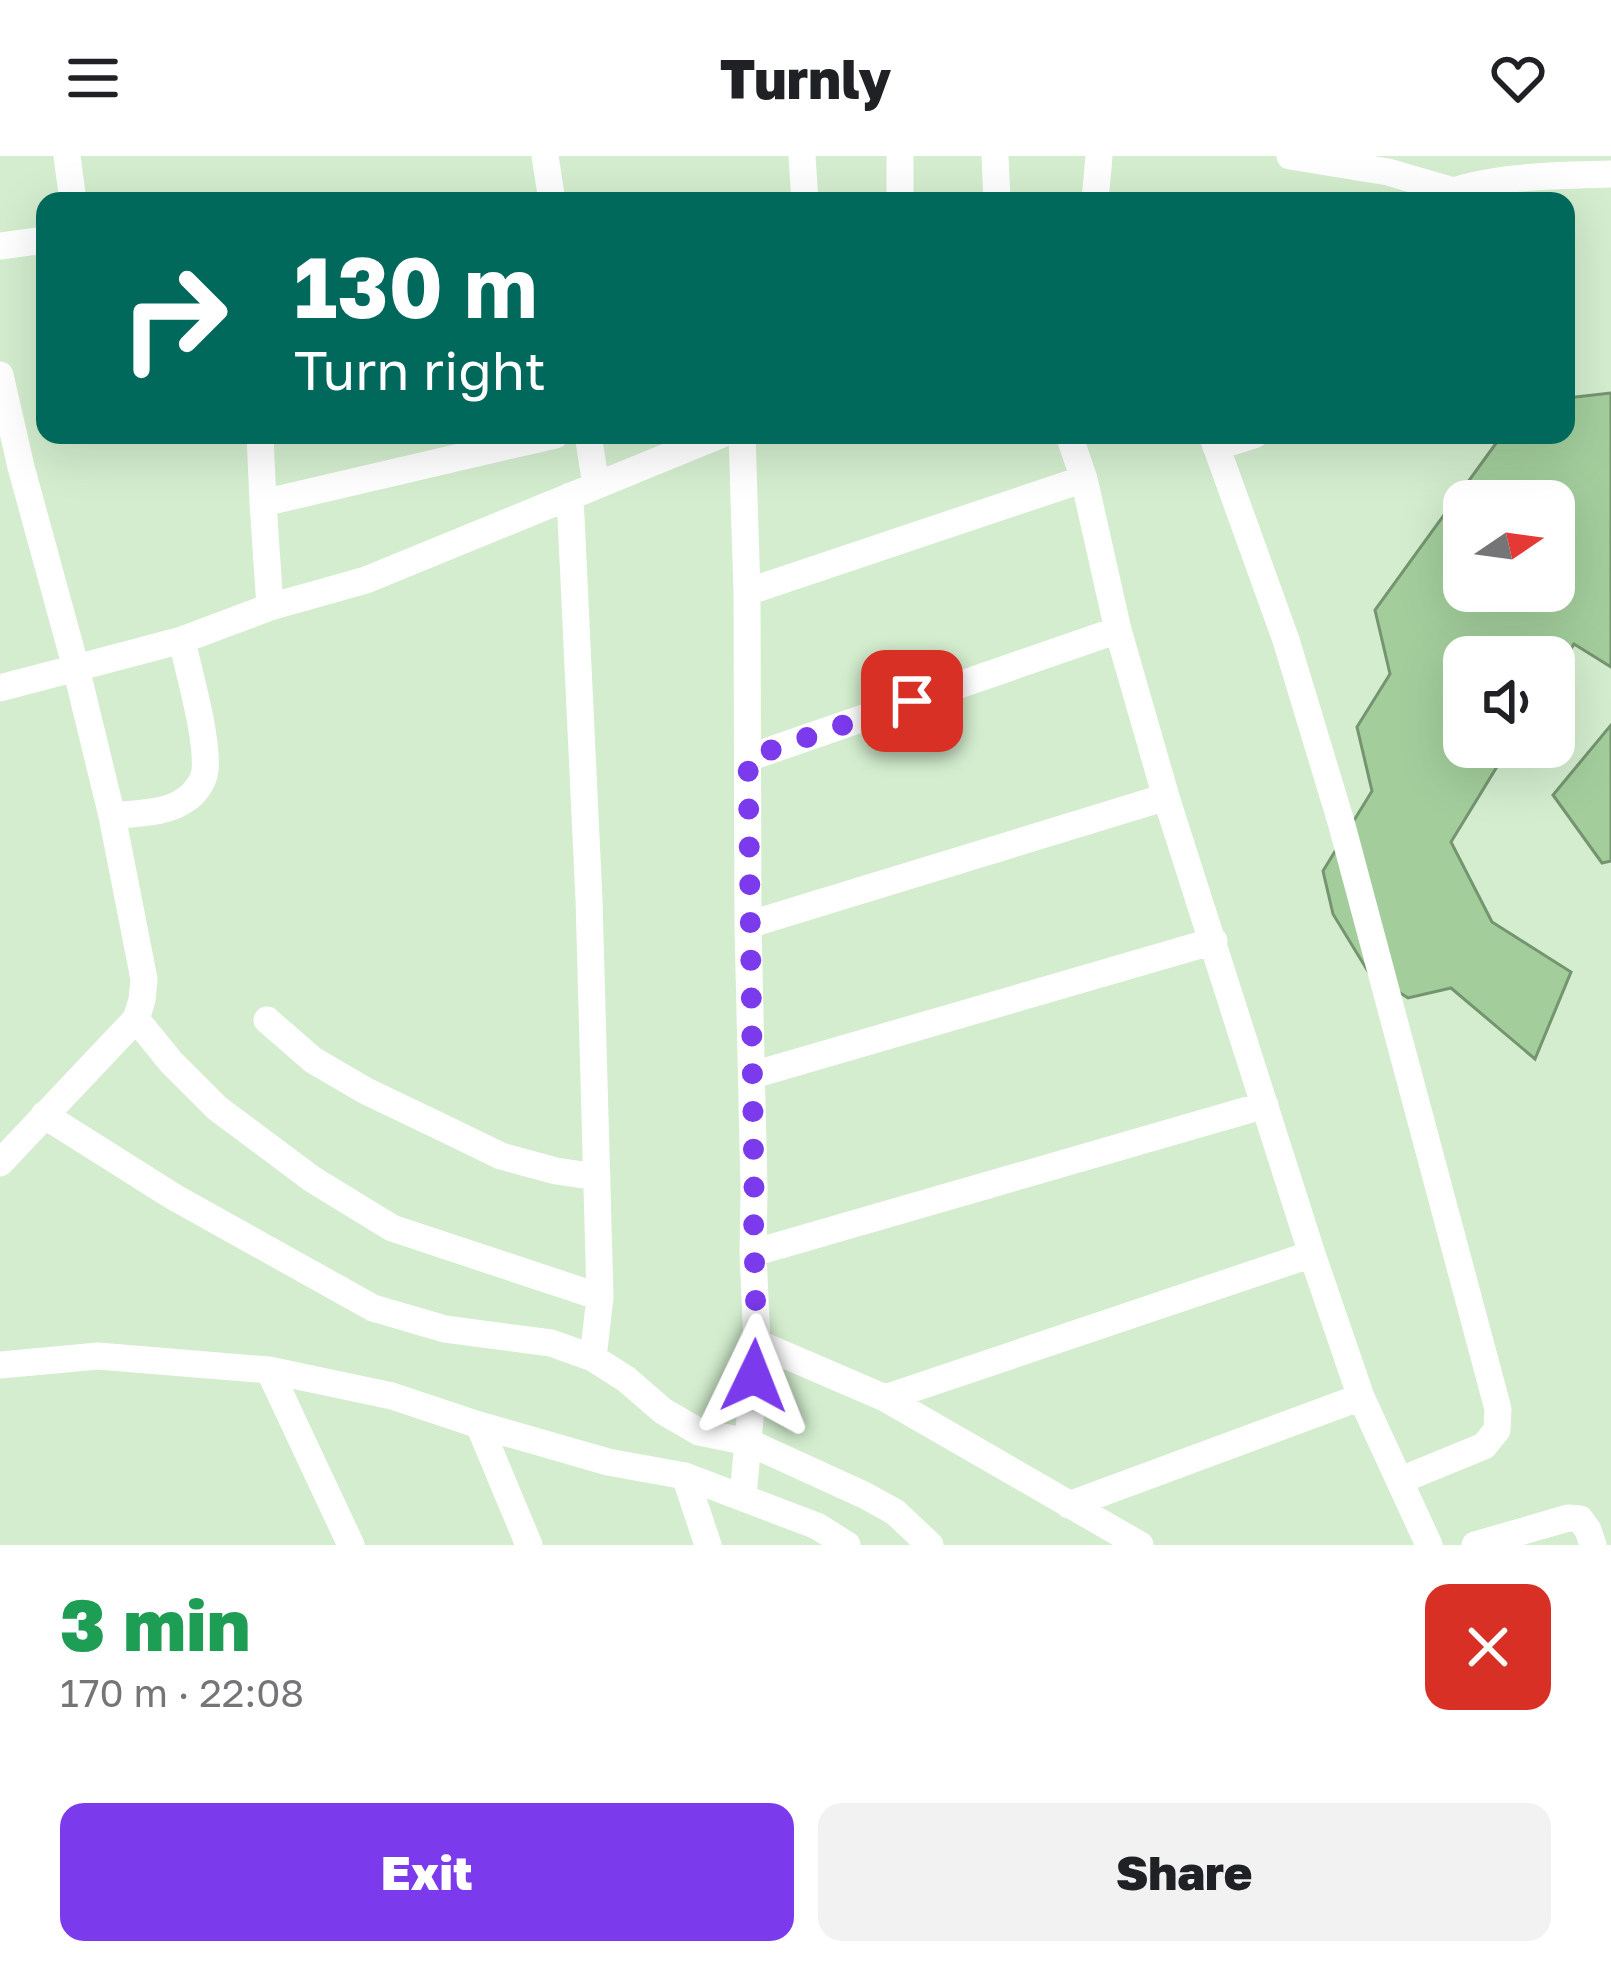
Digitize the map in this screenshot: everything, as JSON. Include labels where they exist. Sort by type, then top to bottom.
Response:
[{"type":"street","points":[[67,156],[73,192]]},
{"type":"street","points":[[545,156],[551,192]]},
{"type":"street","points":[[802,156],[804,192]]},
{"type":"street","points":[[899,156],[900,192]]},
{"type":"street","points":[[995,156],[997,192]]},
{"type":"street","points":[[1096,192],[1100,156]]},
{"type":"street","points":[[1290,156],[1388,172],[1430,192]]},
{"type":"street","points":[[1451,192],[1488,181],[1611,174]]},
{"type":"street","points":[[0,246],[36,241]]},
{"type":"street","points":[[0,375],[112,816],[144,979],[136,1019],[0,1163]]},
{"type":"street","points":[[260,444],[270,607]]},
{"type":"street","points":[[263,503],[516,444]]},
{"type":"street","points":[[587,444],[583,491],[589,900],[600,1297],[593,1358]]},
{"type":"street","points":[[0,688],[182,640],[270,607],[366,580],[698,444]]},
{"type":"street","points":[[742,444],[757,1343],[743,1496]]},
{"type":"street","points":[[1072,444],[1118,631],[1166,797],[1312,1254],[1361,1397],[1429,1545]]},
{"type":"street","points":[[1215,444],[1286,640],[1334,800],[1498,1409],[1497,1430],[1484,1446],[1401,1480]]},
{"type":"street","points":[[747,592],[1084,479]]},
{"type":"street","points":[[748,758],[1118,631]]},
{"type":"street","points":[[112,816],[185,801],[205,775],[182,640]]},
{"type":"street","points":[[748,925],[1166,797]]},
{"type":"street","points":[[753,1075],[1214,941]]},
{"type":"street","points":[[136,1019],[217,1108],[312,1179],[392,1228],[600,1297]]},
{"type":"street","points":[[267,1020],[313,1060],[366,1091],[501,1156],[597,1177]]},
{"type":"street","points":[[752,1253],[1265,1105]]},
{"type":"street","points":[[44,1115],[174,1197],[373,1308],[445,1329],[551,1343],[593,1358],[699,1432],[748,1442],[895,1512],[930,1545]]},
{"type":"street","points":[[885,1398],[1312,1254]]},
{"type":"street","points":[[757,1343],[885,1398],[1140,1545]]},
{"type":"street","points":[[0,1364],[98,1356],[269,1370],[392,1396],[608,1462],[685,1476],[817,1526],[847,1545]]},
{"type":"street","points":[[269,1370],[351,1545]]},
{"type":"street","points":[[1069,1505],[1361,1397]]},
{"type":"street","points":[[479,1425],[529,1545]]},
{"type":"street","points":[[685,1476],[708,1545]]},
{"type":"street","points":[[1475,1545],[1568,1518],[1580,1520],[1592,1545]]},
{"type":"shaded area","points":[[1611,393],[1611,667],[1575,645],[1575,636],[1443,636],[1443,768],[1496,768],[1451,842],[1492,922],[1571,972],[1535,1059],[1451,988],[1408,998],[1369,973],[1333,914],[1323,871],[1372,791],[1357,727],[1390,674],[1375,610],[1443,516],[1443,612],[1575,612],[1575,480],[1469,480],[1495,444],[1575,444],[1575,397]]},
{"type":"shaded area","points":[[1611,725],[1611,861],[1602,863],[1553,795]]},
{"type":"route","points":[[754,1376],[748,758],[912,701]]}]
